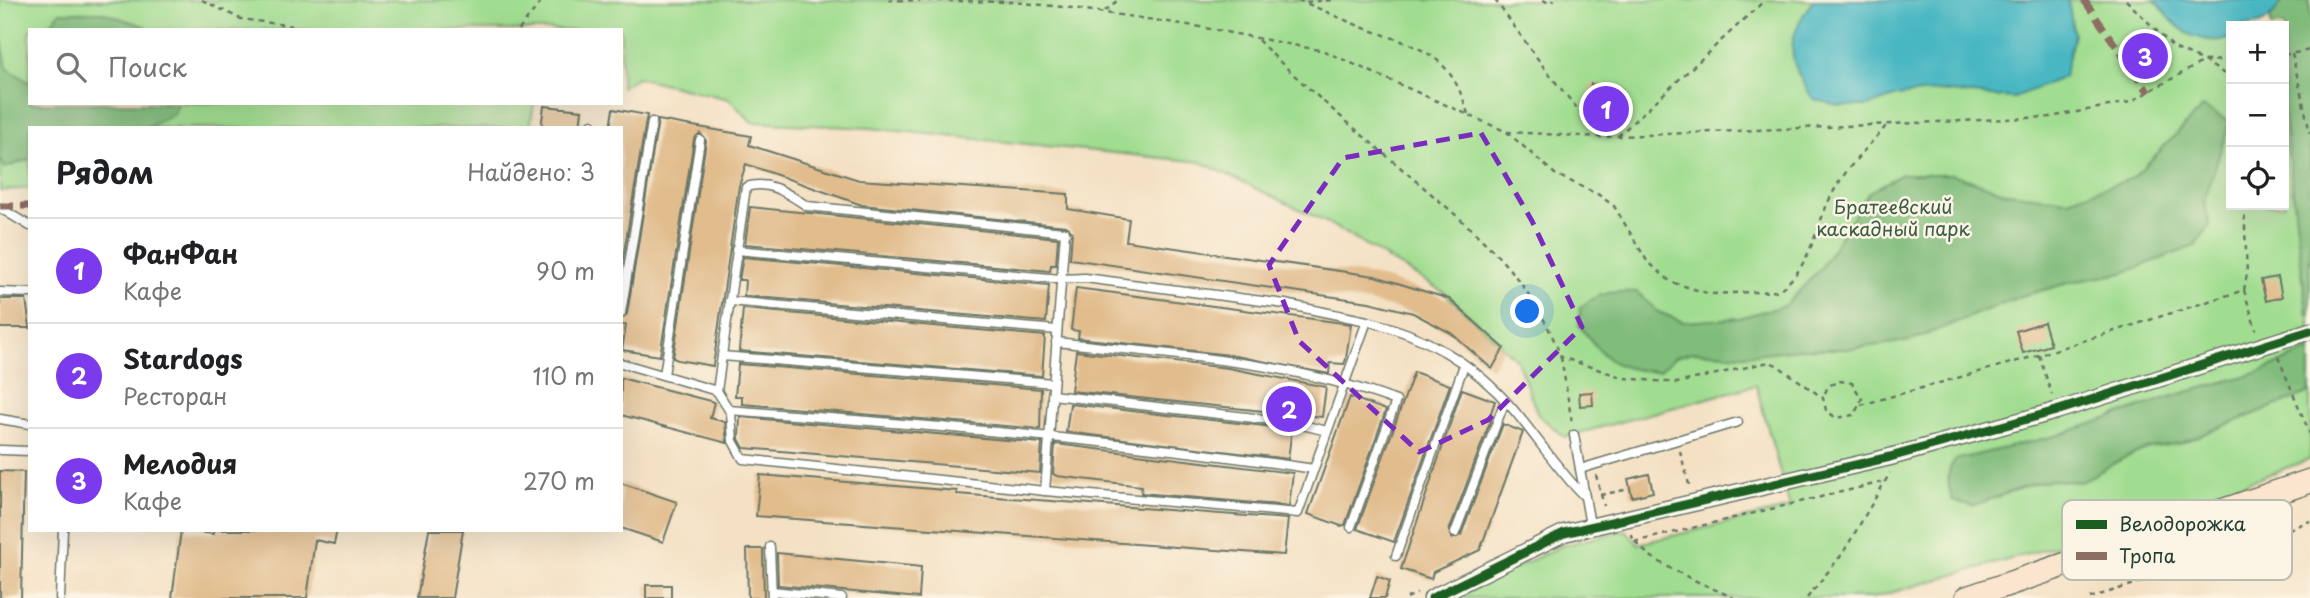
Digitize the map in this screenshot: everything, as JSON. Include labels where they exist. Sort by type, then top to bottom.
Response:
[{"type":"main road","points":[[2258,500],[2310,481]]},
{"type":"main road","points":[[1967,598],[2008,592],[2062,572]]},
{"type":"street","points":[[1432,598],[1564,533],[1590,525],[1890,457],[2056,411],[2310,331]]},
{"type":"lane","points":[[623,301],[652,122]]},
{"type":"lane","points":[[664,375],[700,139]]},
{"type":"lane","points":[[1045,491],[1065,232],[807,206],[782,190],[760,183],[746,187],[717,391],[729,410],[733,442],[743,458],[1045,491],[1298,513],[1367,321]]},
{"type":"lane","points":[[0,208],[28,225]]},
{"type":"lane","points":[[737,250],[1061,279],[1085,278],[1285,304],[1407,331],[1441,348],[1505,401],[1584,496]]},
{"type":"lane","points":[[0,292],[28,293]]},
{"type":"lane","points":[[729,301],[1057,330]]},
{"type":"lane","points":[[1056,342],[1293,370],[1345,382],[1396,401],[1351,527]]},
{"type":"lane","points":[[722,356],[1053,383]]},
{"type":"lane","points":[[623,364],[717,391]]},
{"type":"lane","points":[[1396,556],[1464,365]]},
{"type":"lane","points":[[1052,395],[1290,422],[1327,431]]},
{"type":"lane","points":[[1455,533],[1505,401]]},
{"type":"lane","points":[[729,410],[1049,434],[1314,469]]},
{"type":"lane","points":[[0,419],[28,424]]},
{"type":"lane","points":[[1580,469],[1738,422]]},
{"type":"lane","points":[[1574,435],[1590,525]]},
{"type":"lane","points":[[0,450],[28,451]]},
{"type":"lane","points":[[60,598],[63,532]]},
{"type":"lane","points":[[770,547],[772,594],[842,598]]},
{"type":"path","points":[[202,0],[241,19],[308,28]]},
{"type":"path","points":[[521,28],[542,0]]},
{"type":"path","points":[[890,0],[1014,2],[1104,12],[1195,26],[1258,40],[1295,44],[1324,51],[1469,118],[1507,132],[1600,137],[2011,120],[2109,108],[2130,102],[2204,61],[2226,60]]},
{"type":"path","points":[[1104,12],[1118,0]]},
{"type":"path","points":[[1298,0],[1402,40],[1439,61],[1457,82],[1469,118]]},
{"type":"path","points":[[1304,2],[1331,0]]},
{"type":"path","points":[[1495,0],[1548,73],[1600,137]]},
{"type":"path","points":[[1543,0],[1549,3],[1555,0]]},
{"type":"path","points":[[1619,136],[1765,0]]},
{"type":"path","points":[[2126,0],[2174,48],[2204,61],[2226,75]]},
{"type":"path","points":[[1258,40],[1293,76],[1486,240],[1541,309],[1561,357],[1574,435]]},
{"type":"path","points":[[2289,54],[2309,51]]},
{"type":"path","points":[[2292,53],[2310,133]]},
{"type":"path","points":[[1507,132],[1555,174],[1599,195],[1614,206],[1647,261],[1671,282],[1710,294],[1777,291],[1785,286],[1815,243],[1833,192],[1844,174],[1886,126]]},
{"type":"path","points":[[2244,210],[2247,274],[2244,290],[2310,435]]},
{"type":"path","points":[[1861,405],[1860,393],[1846,381],[1828,386],[1823,398],[1826,410],[1836,418],[1848,418],[1861,405],[2039,355],[2244,290]]},
{"type":"path","points":[[2039,355],[2056,411]]},
{"type":"path","points":[[1561,357],[1625,377],[1677,383],[1769,362],[1823,398]]},
{"type":"path","points":[[1680,451],[1691,491]]},
{"type":"path","points":[[1807,598],[1843,554],[1887,481],[1890,457]]},
{"type":"path","points":[[1634,542],[1887,481]]},
{"type":"path","points":[[1600,495],[1630,489]]},
{"type":"path","points":[[1625,518],[1635,546],[1734,598]]},
{"type":"path","points":[[2292,528],[2310,521]]},
{"type":"path","points":[[2091,598],[2147,580]]},
{"type":"highlighted area","points":[[1481,133],[1532,221],[1582,327],[1488,420],[1419,452],[1299,341],[1269,265],[1343,158]]},
{"type":"green space","name":"Братеевский каскадный парк","points":[[0,0],[2154,0],[2186,33],[2205,40],[2226,39],[2226,210],[2289,210],[2289,158],[2307,313],[2310,313],[2310,459],[2201,500],[2062,500],[2062,545],[1872,598],[1454,598],[1561,546],[1626,530],[1638,544],[1790,508],[1756,385],[1565,437],[1538,415],[1517,360],[1445,293],[1326,222],[1201,162],[870,128],[752,122],[729,99],[637,77],[623,86],[623,28],[28,28],[28,105],[534,105],[530,126],[28,126],[28,188],[0,191]]},
{"type":"green space","points":[[2283,0],[2310,0],[2310,313],[2307,314],[2289,158],[2289,21],[2270,21]]},
{"type":"green space","points":[[60,12],[101,12],[147,27],[147,28],[48,28]]},
{"type":"green space","points":[[0,31],[7,68],[28,82],[28,105],[177,105],[174,114],[150,126],[28,126],[28,160],[4,168],[0,157]]},
{"type":"green space","points":[[2203,107],[2226,120],[2226,134],[2204,201],[2210,225],[2195,246],[2123,273],[2072,282],[2018,297],[1910,341],[1847,349],[1798,349],[1745,355],[1692,352],[1675,357],[1659,371],[1631,369],[1612,361],[1579,325],[1580,308],[1599,296],[1613,292],[1637,292],[1658,312],[1684,322],[1739,318],[1786,305],[1820,269],[1869,192],[1902,174],[1952,174],[2007,193],[2068,200],[2133,178]]},
{"type":"green space","points":[[2310,350],[2310,392],[2181,443],[2149,448],[2124,458],[2081,482],[2053,480],[2032,484],[1972,506],[1952,500],[1949,474],[1955,460],[2059,435],[2176,395],[2260,372]]},
{"type":"water","points":[[1813,0],[2068,0],[2074,35],[2064,77],[2013,98],[1938,91],[1897,96],[1868,106],[1839,106],[1813,99],[1794,60],[1792,49],[1797,27]]},
{"type":"water","points":[[2154,0],[2283,0],[2265,21],[2226,21],[2226,39],[2205,40],[2195,37],[2186,33]]},
{"type":"building","points":[[2142,35],[2159,57],[2142,70],[2125,48]]},
{"type":"building","points":[[1591,84],[1622,89],[1617,119],[1586,115]]},
{"type":"building","points":[[544,106],[582,110],[580,126],[541,126]]},
{"type":"building","points":[[613,109],[647,115],[623,258],[623,126],[610,126]]},
{"type":"building","points":[[658,120],[751,136],[749,145],[859,180],[1068,194],[1068,209],[1129,219],[1126,241],[1375,276],[1449,299],[1504,348],[1492,369],[1451,333],[1413,313],[1369,302],[1070,259],[1072,232],[1066,226],[862,205],[746,164],[739,186],[713,366],[678,360],[673,358],[706,141],[700,133],[694,139],[660,356],[623,350],[626,325],[623,325],[623,317],[627,314]]},
{"type":"building","points":[[750,207],[1058,238],[1056,265],[1051,265],[1050,271],[745,244]]},
{"type":"building","points":[[743,257],[1049,285],[1046,322],[744,296],[745,280],[739,280]]},
{"type":"building","points":[[2278,277],[2282,297],[2266,301],[2261,280]]},
{"type":"building","points":[[1076,288],[1351,324],[1346,359],[1344,364],[1330,363],[1329,374],[1230,355],[1078,338],[1079,331],[1071,330]]},
{"type":"building","points":[[0,299],[26,299],[28,328],[0,328]]},
{"type":"building","points":[[743,309],[1045,336],[1042,376],[739,351]]},
{"type":"building","points":[[2044,322],[2051,345],[2023,353],[2016,331]]},
{"type":"building","points":[[1076,351],[1228,368],[1326,387],[1322,417],[1071,391]]},
{"type":"building","points":[[738,364],[1041,389],[1040,429],[742,404],[742,396],[735,396]]},
{"type":"building","points":[[1414,372],[1450,385],[1394,542],[1357,529]]},
{"type":"building","points":[[623,379],[714,402],[710,418],[725,422],[727,443],[623,416]]},
{"type":"building","points":[[1462,389],[1495,401],[1489,418],[1491,419],[1449,531],[1452,539],[1461,535],[1503,424],[1523,432],[1480,550],[1433,572],[1431,579],[1401,569]]},
{"type":"building","points":[[1592,392],[1593,405],[1580,406],[1579,393]]},
{"type":"building","points":[[1350,397],[1386,410],[1345,525],[1341,526],[1308,514]]},
{"type":"building","points":[[1070,404],[1292,429],[1288,459],[1066,432]]},
{"type":"building","points":[[740,417],[1042,443],[1040,473],[744,448],[739,439]]},
{"type":"building","points":[[1055,444],[1293,473],[1289,506],[1141,493],[1142,486],[1057,476],[1053,474]]},
{"type":"building","points":[[0,471],[24,472],[21,598],[0,598]]},
{"type":"building","points":[[1649,474],[1653,492],[1632,497],[1628,479]]},
{"type":"building","points":[[760,475],[957,491],[957,494],[1288,519],[1284,555],[756,516]]},
{"type":"building","points":[[623,484],[677,502],[663,542],[623,529]]},
{"type":"building","points":[[181,532],[337,532],[334,544],[315,540],[307,598],[172,598]]},
{"type":"building","points":[[429,532],[463,532],[452,598],[417,598]]},
{"type":"building","points":[[747,549],[763,549],[764,598],[748,598]]},
{"type":"building","points":[[777,553],[921,567],[919,598],[778,585]]},
{"type":"building","points":[[1377,576],[1390,581],[1385,598],[1370,598]]},
{"type":"building","points":[[646,585],[671,585],[671,598],[646,598]]},
{"type":"marked path","points":[[2084,0],[2149,93]]},
{"type":"marked path","points":[[0,206],[28,206]]},
{"type":"cycle path","points":[[1432,598],[1564,533],[1890,457],[2056,411],[2310,331]]},
{"type":"place","name":"Мелодия","points":[[2145,56]]},
{"type":"place","name":"ФанФан","points":[[1606,109]]},
{"type":"place","name":"Stardogs","points":[[1289,409]]}]
